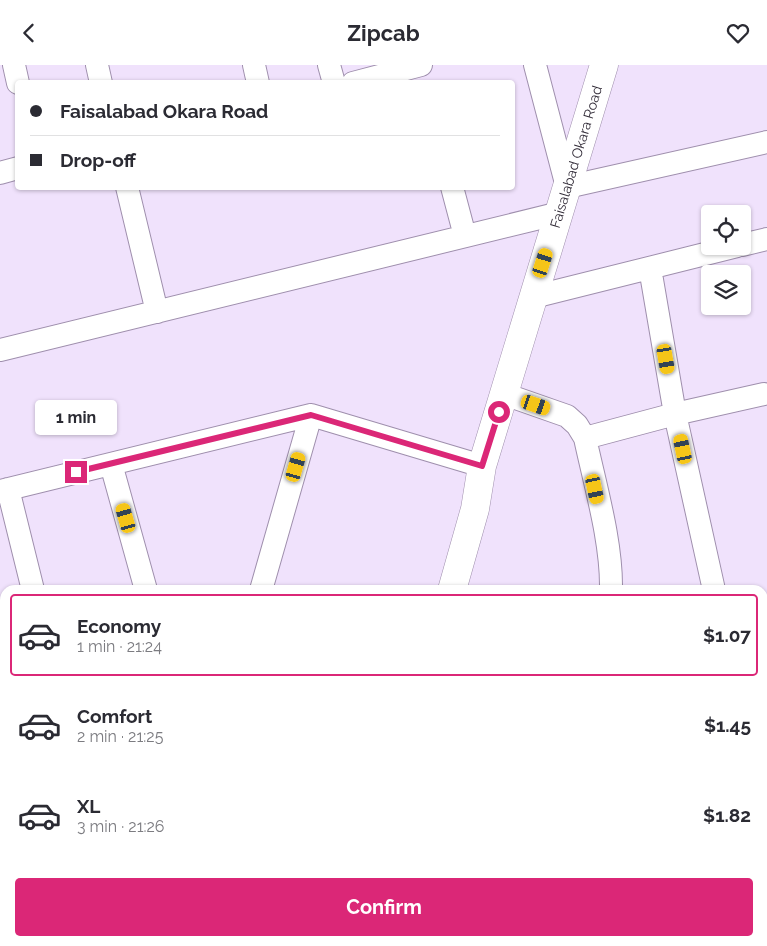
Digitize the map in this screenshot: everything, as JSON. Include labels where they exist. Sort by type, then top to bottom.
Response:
[{"type":"main road","name":"Faisalabad Okara Road","points":[[453,585],[475,509],[481,472],[604,65]]},
{"type":"main road","name":"Faisalabad Okara Road","points":[[439,585],[464,506],[481,472]]},
{"type":"street","points":[[14,65],[17,80]]},
{"type":"street","points":[[97,65],[100,80]]},
{"type":"street","points":[[254,65],[257,80]]},
{"type":"street","points":[[329,65],[333,80]]},
{"type":"street","points":[[364,80],[420,65],[423,80]]},
{"type":"street","points":[[535,65],[567,187],[767,142]]},
{"type":"street","points":[[0,173],[15,169]]},
{"type":"street","points":[[128,190],[157,312]]},
{"type":"street","points":[[453,190],[465,236]]},
{"type":"street","points":[[0,350],[560,213]]},
{"type":"street","points":[[751,243],[767,239]]},
{"type":"street","points":[[533,297],[701,255]]},
{"type":"street","points":[[650,268],[675,414],[713,585]]},
{"type":"street","points":[[504,394],[567,416],[577,425],[584,438],[606,539],[611,585]]},
{"type":"street","points":[[584,438],[675,414],[764,394]]},
{"type":"street","points":[[32,585],[4,490],[311,415],[481,472]]},
{"type":"street","points":[[262,585],[311,415]]},
{"type":"street","points":[[110,464],[145,585]]},
{"type":"route","points":[[76,472],[311,415],[482,466],[499,412]]}]
